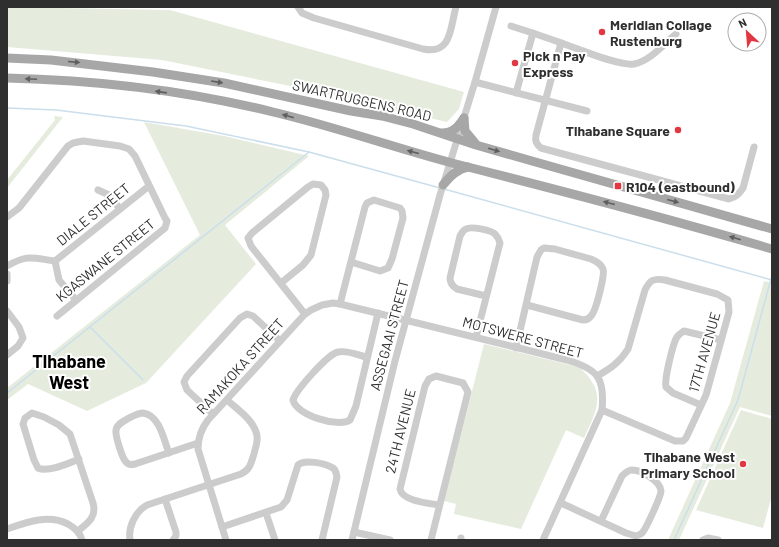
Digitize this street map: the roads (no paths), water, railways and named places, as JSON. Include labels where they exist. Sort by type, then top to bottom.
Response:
[{"type":"main road","name":"SWARTRUGGENS ROAD","points":[[7,58],[51,60],[100,65],[224,83],[351,111],[382,116],[458,138],[476,145],[772,229]]},
{"type":"main road","points":[[7,78],[60,80],[107,85],[185,95],[242,105],[281,114],[451,162],[601,201],[772,249]]},
{"type":"main road","points":[[439,133],[453,131],[459,126],[464,118]]},
{"type":"main road","points":[[464,118],[465,130],[476,145]]},
{"type":"main road","points":[[444,185],[448,178],[461,169],[467,167],[475,168]]},
{"type":"street","points":[[298,7],[302,13],[314,18],[435,50],[442,47],[448,38],[456,7]]},
{"type":"street","name":"ASSEGAAI STREET","points":[[352,540],[375,443],[407,320],[444,185],[496,7]]},
{"type":"street","points":[[511,26],[622,63],[633,64],[641,62],[651,56],[676,34]]},
{"type":"street","points":[[516,93],[533,33]]},
{"type":"street","points":[[561,43],[536,135],[535,141],[541,148],[729,199],[740,194],[743,188],[754,147]]},
{"type":"street","points":[[475,82],[587,111]]},
{"type":"street","name":"KGASWANE STREET","points":[[7,217],[19,208],[68,146],[77,142],[120,146],[129,149],[135,156],[166,221],[165,228],[57,316]]},
{"type":"street","points":[[281,283],[303,265],[311,255],[326,195],[325,190],[321,185],[313,184],[308,187],[250,235],[248,241],[305,314]]},
{"type":"street","name":"DIALE STREET","points":[[7,266],[23,258],[55,261],[149,186]]},
{"type":"street","points":[[98,190],[109,195],[120,209]]},
{"type":"street","points":[[340,304],[365,207],[367,203],[374,200],[400,208],[403,218],[392,259],[388,268],[380,271],[351,262]]},
{"type":"street","points":[[476,337],[499,246],[499,239],[495,233],[471,227],[467,228],[460,236],[450,282],[457,289],[486,296]]},
{"type":"street","points":[[516,348],[537,257],[544,248],[555,248],[591,259],[597,261],[602,266],[604,272],[601,285],[593,314],[588,319],[583,320],[527,305]]},
{"type":"street","points":[[55,261],[59,280],[76,300]]},
{"type":"street","points":[[7,274],[7,281]]},
{"type":"street","name":"17TH AVENUE","points":[[597,376],[617,364],[623,358],[628,349],[645,290],[652,280],[665,280],[717,294],[727,299],[730,306],[729,312],[706,395],[686,438],[679,442],[674,441],[602,410]]},
{"type":"street","name":"RAMAKOKA STREET","points":[[198,443],[204,426],[213,414],[305,314],[311,310],[322,305],[333,303],[407,320]]},
{"type":"street","points":[[7,311],[19,327],[23,338],[18,346],[7,355]]},
{"type":"street","points":[[366,357],[342,352],[333,354],[296,393],[293,400],[295,406],[303,413],[330,421],[343,423],[350,420],[356,406],[366,357],[378,313]]},
{"type":"street","points":[[213,414],[187,390],[184,382],[187,376],[234,324],[244,315],[250,314],[280,341]]},
{"type":"street","name":"MOTSWERE STREET","points":[[407,320],[581,364],[597,376]]},
{"type":"street","points":[[701,405],[673,393],[666,387],[665,379],[675,340],[680,333],[684,331],[720,340]]},
{"type":"street","name":"24TH AVENUE","points":[[431,540],[468,392],[463,383],[436,376],[429,379],[425,386],[400,489],[401,493],[406,498],[439,505]]},
{"type":"street","points":[[543,540],[602,410],[602,389],[597,376]]},
{"type":"street","points":[[130,540],[130,527],[139,510],[147,505],[245,472],[251,465],[257,441],[257,433],[252,425],[227,400]]},
{"type":"street","points":[[78,532],[91,520],[94,508],[79,459],[70,434],[66,429],[36,414],[28,415],[25,418],[23,424],[24,430],[38,468],[54,468],[79,459]]},
{"type":"street","points":[[169,453],[158,424],[153,417],[139,414],[128,419],[117,427],[116,432],[122,454],[128,464],[134,464],[169,453],[198,443],[200,455],[226,540]]},
{"type":"street","points":[[222,527],[266,513],[285,504],[291,487],[295,468],[300,462],[309,461],[330,467],[336,471],[337,476],[322,540]]},
{"type":"street","points":[[560,503],[631,535],[640,534],[643,531],[659,499],[661,492],[658,482],[636,470],[627,472],[622,476],[601,521]]},
{"type":"street","points":[[165,499],[176,532],[176,536],[173,540]]},
{"type":"street","points":[[266,513],[275,540]]},
{"type":"street","points":[[8,526],[48,519],[66,523],[78,532],[82,540]]},
{"type":"street","points":[[354,532],[388,540]]},
{"type":"street","points":[[703,540],[708,538],[718,540]]},
{"type":"waterway","points":[[7,108],[56,110],[186,126],[309,152],[440,188]]},
{"type":"waterway","points":[[7,393],[309,152]]},
{"type":"waterway","points":[[444,189],[772,280]]},
{"type":"waterway","points":[[674,540],[738,400],[771,279]]},
{"type":"waterway","points":[[90,327],[143,380]]},
{"type":"place","name":"Meridian Collage Rustenburg","points":[[602,32]]},
{"type":"place","name":"Pick n Pay Express","points":[[515,63]]},
{"type":"place","name":"Tlhabane Square","points":[[678,130]]},
{"type":"place","name":"R104 (eastbound)","points":[[618,186]]},
{"type":"place","name":"Tlhabane West Primary School","points":[[743,464]]},
{"type":"district","name":"Tlhabane West","points":[[69,371]]}]
